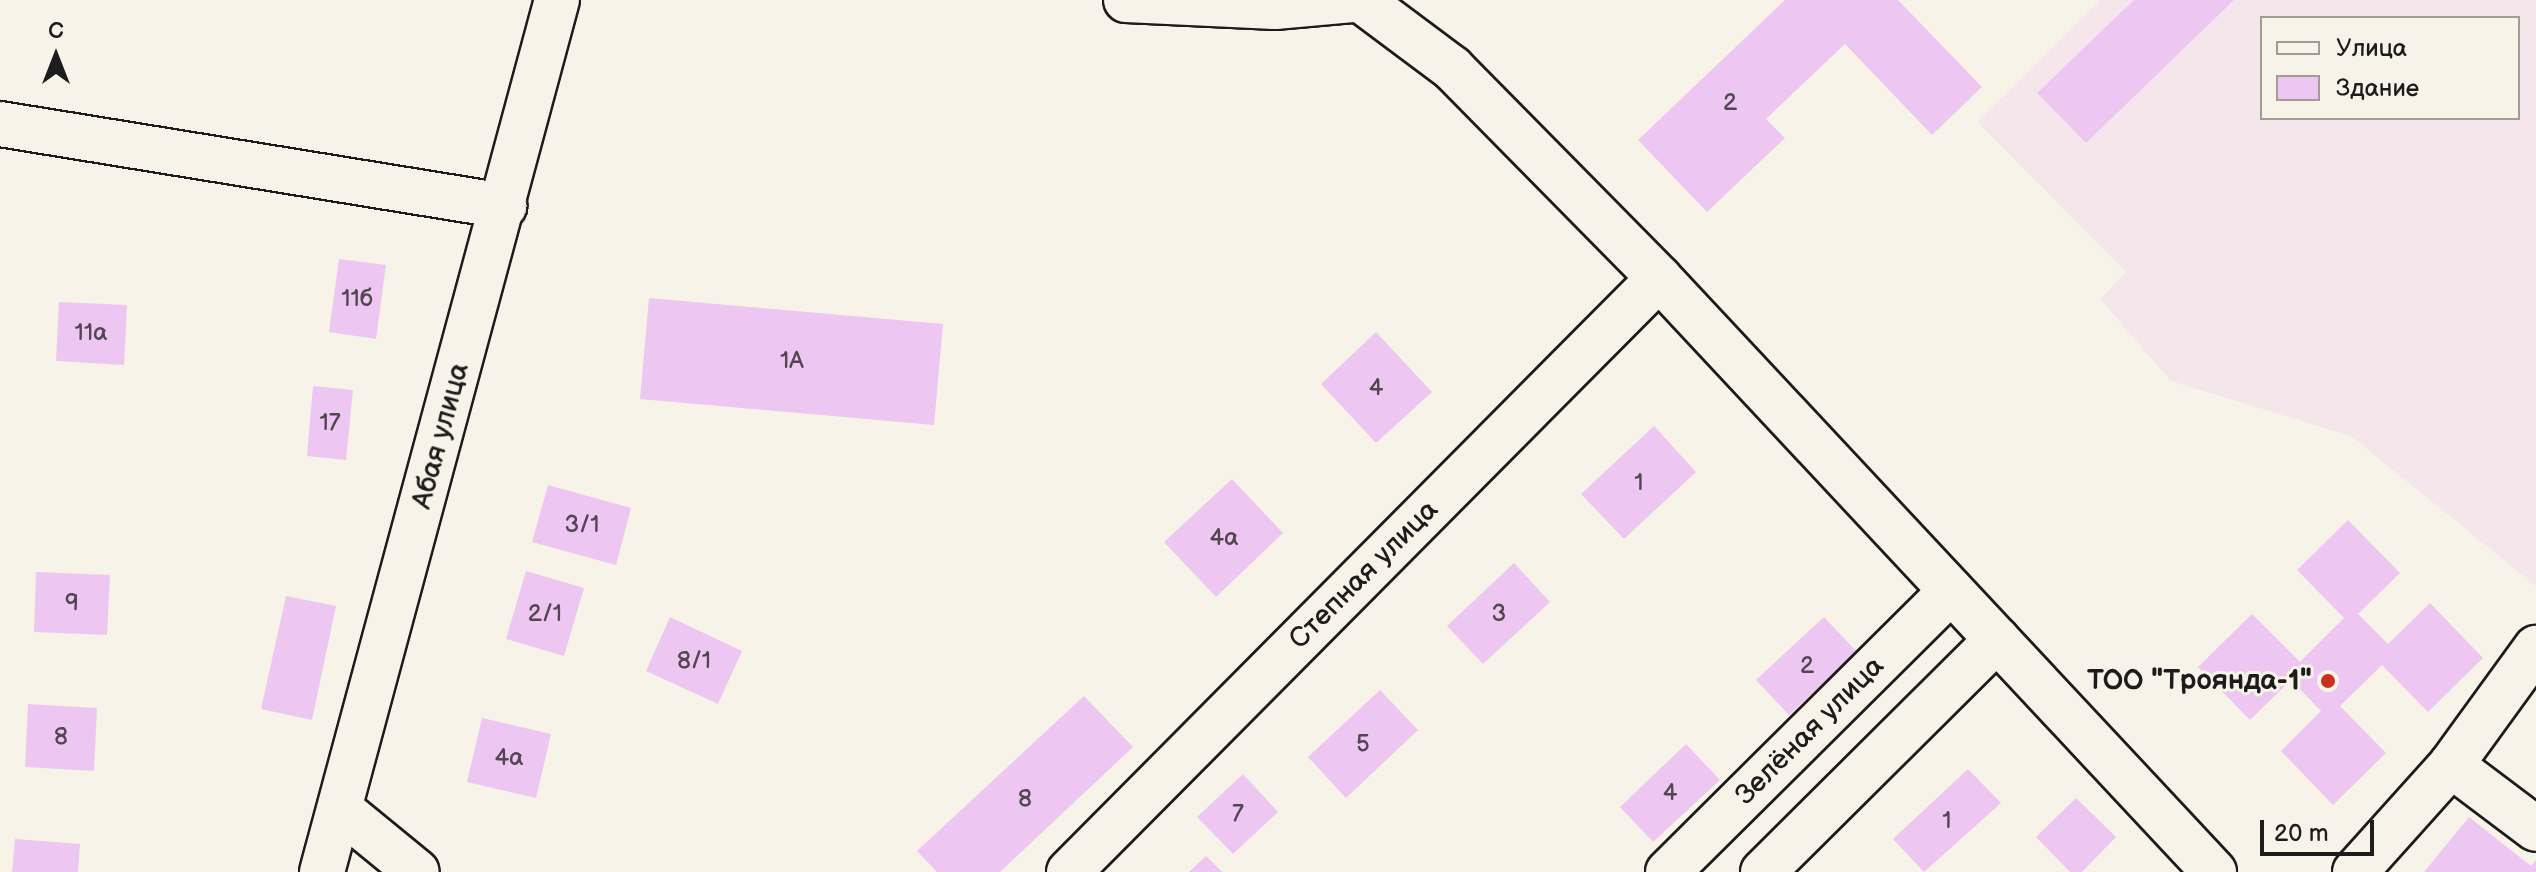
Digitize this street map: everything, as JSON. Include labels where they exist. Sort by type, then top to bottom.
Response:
[{"type":"street","name":"Абая улица","points":[[322,872],[504,206],[557,0]]},
{"type":"street","points":[[1126,0],[1275,7],[1353,0]]},
{"type":"street","points":[[1361,0],[1452,68],[1659,278],[2214,872]]},
{"type":"street","points":[[0,124],[504,206]]},
{"type":"street","name":"Степная улица","points":[[1069,872],[1659,278]]},
{"type":"street","name":"Зелёная улица","points":[[1668,872],[1951,591]]},
{"type":"street","points":[[1763,872],[1997,640]]},
{"type":"street","points":[[2355,872],[2451,765],[2536,648]]},
{"type":"street","points":[[2451,765],[2536,829]]},
{"type":"street","points":[[340,809],[417,872]]},
{"type":"shaded area","points":[[2101,0],[2536,0],[2536,586],[2351,436],[2171,381],[2100,299],[2126,272],[1977,122]]},
{"type":"building","points":[[1785,0],[1898,0],[1982,87],[1932,135],[1845,44],[1766,119],[1785,138],[1707,212],[1638,140]]},
{"type":"building","points":[[2134,0],[2234,0],[2086,143],[2037,93]]},
{"type":"building","points":[[339,259],[386,265],[376,339],[329,332]]},
{"type":"building","points":[[649,298],[943,324],[934,425],[640,399]]},
{"type":"building","points":[[59,302],[127,305],[124,365],[56,361]]},
{"type":"building","points":[[1376,332],[1432,392],[1376,443],[1321,384]]},
{"type":"building","points":[[313,386],[353,390],[346,460],[307,456]]},
{"type":"building","points":[[1654,426],[1696,472],[1624,539],[1581,494]]},
{"type":"building","points":[[1232,479],[1283,533],[1216,597],[1164,542]]},
{"type":"building","points":[[548,485],[631,508],[616,565],[532,542]]},
{"type":"building","points":[[2348,520],[2400,573],[2358,614],[2388,644],[2430,603],[2483,658],[2428,712],[2382,665],[2340,706],[2386,753],[2333,805],[2281,751],[2321,711],[2291,680],[2250,720],[2198,667],[2252,614],[2300,662],[2344,618],[2297,570]]},
{"type":"building","points":[[1514,563],[1550,602],[1483,664],[1447,626]]},
{"type":"building","points":[[526,571],[584,588],[564,656],[506,639]]},
{"type":"building","points":[[36,572],[110,575],[107,635],[34,632]]},
{"type":"building","points":[[286,596],[336,606],[312,720],[261,709]]},
{"type":"building","points":[[670,617],[742,651],[718,704],[646,671]]},
{"type":"building","points":[[1824,617],[1857,652],[1789,715],[1756,680]]},
{"type":"building","points":[[1380,690],[1418,730],[1346,798],[1308,757]]},
{"type":"building","points":[[1084,696],[1133,747],[1000,872],[937,872],[917,851]]},
{"type":"building","points":[[28,704],[97,708],[94,771],[25,767]]},
{"type":"building","points":[[482,718],[551,734],[536,798],[467,782]]},
{"type":"building","points":[[1686,744],[1720,780],[1653,842],[1620,807]]},
{"type":"building","points":[[1968,769],[2001,803],[1924,872],[1893,839]]},
{"type":"building","points":[[1243,774],[1278,812],[1233,854],[1197,817]]},
{"type":"building","points":[[2076,798],[2116,837],[2082,872],[2070,872],[2036,837]]},
{"type":"building","points":[[2469,817],[2531,866],[2536,860],[2536,872],[2424,872]]},
{"type":"building","points":[[15,839],[80,844],[78,872],[12,872]]},
{"type":"building","points":[[1206,856],[1222,872],[1189,872]]},
{"type":"place","name":"ТОО \"Троянда-1\"","points":[[2328,681]]}]
